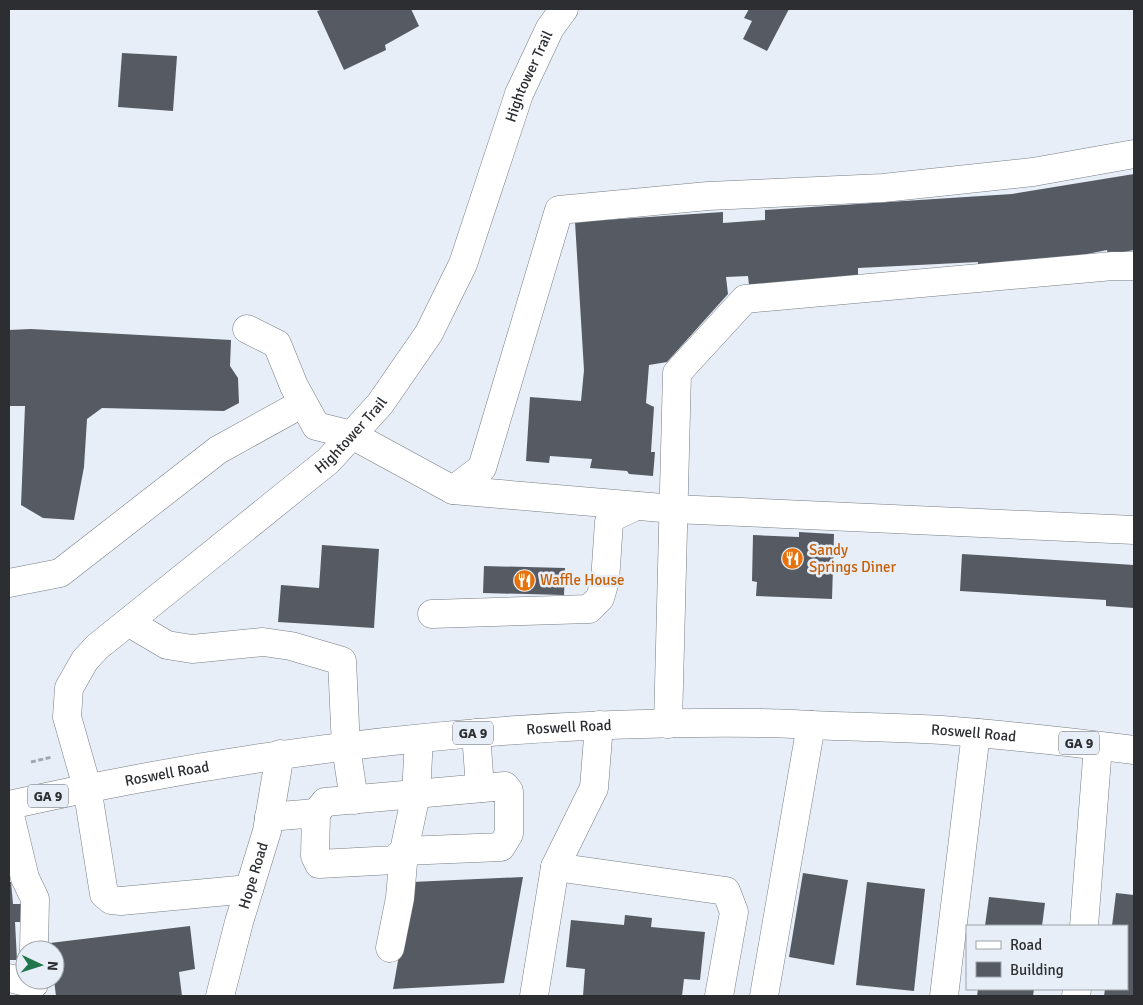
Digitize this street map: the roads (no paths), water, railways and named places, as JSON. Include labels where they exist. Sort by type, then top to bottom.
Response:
[{"type":"street","name":"Hightower Trail","points":[[249,889],[121,901],[111,900],[104,894],[87,787],[67,717],[69,688],[85,660],[97,647],[328,461],[380,404],[429,333],[463,264],[519,94],[550,28],[564,9]]},
{"type":"street","points":[[453,490],[482,468],[559,210],[708,196],[883,188],[1033,172],[1134,154]]},
{"type":"street","points":[[668,724],[677,373],[745,299],[1113,266],[1134,266]]},
{"type":"street","points":[[247,328],[278,344],[294,386],[316,426],[352,435],[453,490],[674,509],[1134,530]]},
{"type":"street","points":[[9,584],[60,573],[218,450],[303,403]]},
{"type":"street","points":[[432,614],[589,608],[600,598],[605,581],[609,522],[613,517],[636,506]]},
{"type":"street","points":[[128,622],[167,644],[192,649],[263,642],[292,646],[342,661],[346,747],[354,800]]},
{"type":"street","name":"Roswell Road","points":[[9,805],[87,787],[280,754],[476,733],[599,725],[761,723],[811,725],[976,733],[1134,750]]},
{"type":"street","points":[[534,996],[555,867],[594,788],[599,725]]},
{"type":"street","points":[[764,996],[811,725]]},
{"type":"street","points":[[476,733],[480,788]]},
{"type":"street","points":[[944,996],[976,733]]},
{"type":"street","points":[[390,948],[400,898],[404,851],[416,794],[419,739]]},
{"type":"street","points":[[1084,925],[1098,746]]},
{"type":"street","name":"Hope Road","points":[[220,996],[266,831],[280,754]]},
{"type":"street","points":[[505,786],[509,791],[509,834],[501,847],[404,851],[394,860],[318,864],[316,856],[316,813],[325,802],[480,788],[505,786]]},
{"type":"street","points":[[9,811],[25,878],[35,899],[34,940]]},
{"type":"street","points":[[269,816],[316,813]]},
{"type":"street","points":[[555,867],[726,891],[734,912],[719,996]]},
{"type":"place","name":"Sandy Springs Diner","points":[[793,559]]},
{"type":"place","name":"Waffle House","points":[[524,580]]}]
